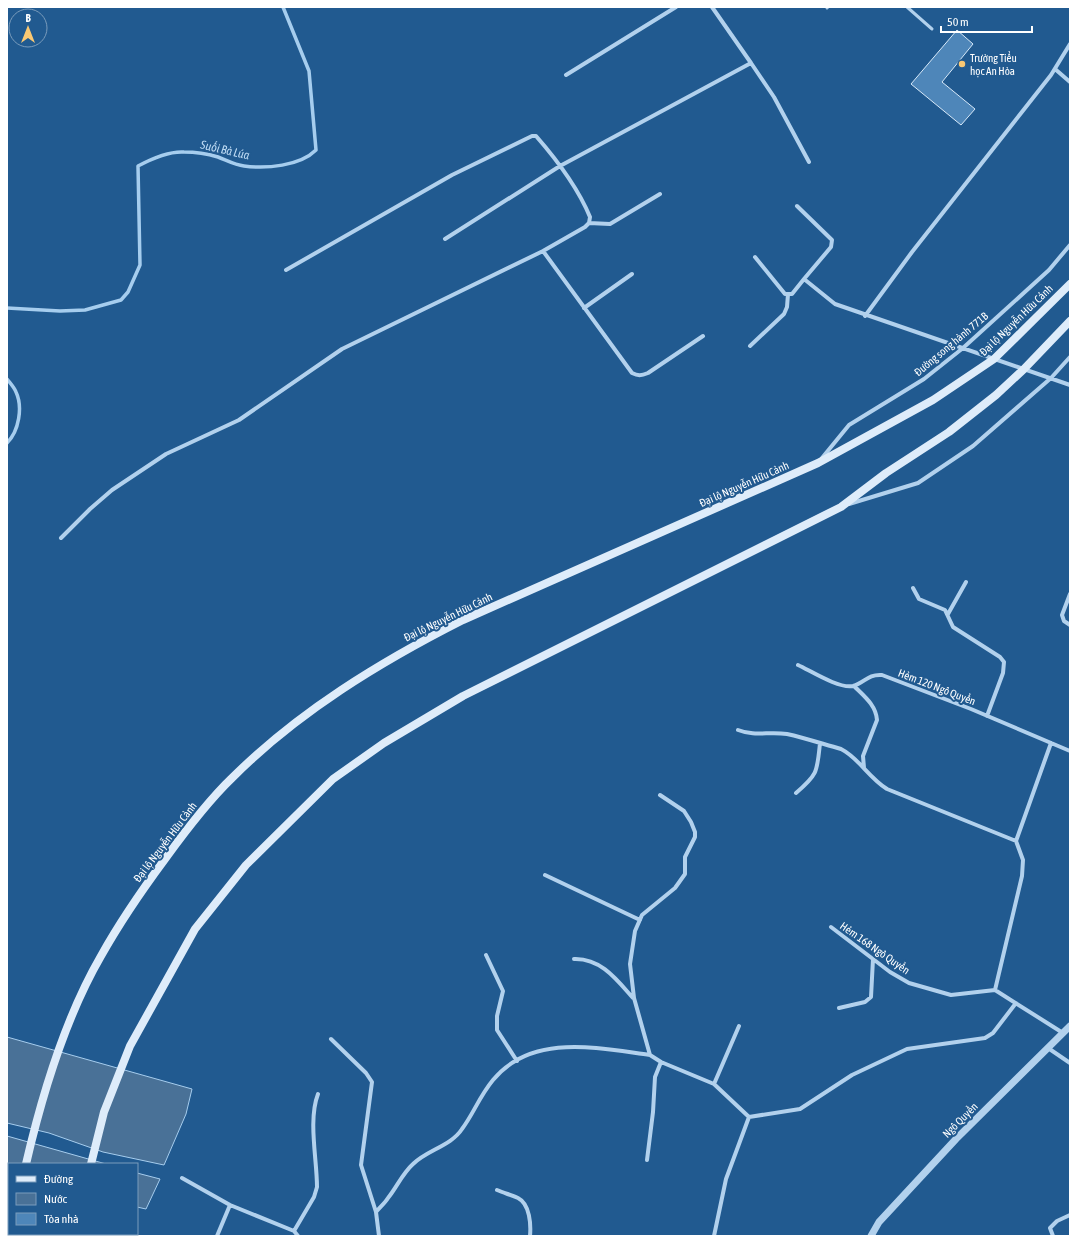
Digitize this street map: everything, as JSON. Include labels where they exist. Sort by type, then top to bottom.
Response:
[{"type":"main road","name":"Đại lộ Nguyễn Hữu Cảnh","points":[[26,1163],[34,1131],[55,1061],[78,1003],[100,956],[150,880],[194,819],[232,778],[261,752],[303,719],[364,675],[414,645],[462,620],[818,463],[933,400],[994,359],[1070,284]]},
{"type":"main road","points":[[91,1163],[104,1112],[130,1046],[195,929],[246,865],[333,779],[384,743],[463,696],[841,507],[886,473],[949,432],[996,395],[1024,370],[1070,321]]},
{"type":"street","points":[[566,75],[676,7]]},
{"type":"street","points":[[712,7],[774,97],[809,162]]},
{"type":"street","points":[[866,316],[912,252],[1055,69],[1070,44]]},
{"type":"street","points":[[445,239],[560,166],[751,63]]},
{"type":"street","points":[[1055,69],[1070,82]]},
{"type":"street","points":[[286,270],[452,175],[525,138],[536,136],[560,166],[587,210],[590,217],[588,223]]},
{"type":"street","points":[[61,538],[90,509],[112,490],[166,454],[239,420],[342,349],[542,251],[588,223],[610,224],[660,194]]},
{"type":"street","points":[[788,294],[792,294],[832,247],[830,235],[797,206]]},
{"type":"street","name":"Đường song hành 771B","points":[[818,463],[849,425],[924,379],[963,348],[1049,270],[1070,245]]},
{"type":"street","points":[[542,251],[632,373],[642,376],[648,373],[704,336]]},
{"type":"street","points":[[755,257],[786,294],[788,294]]},
{"type":"street","points":[[584,308],[632,274]]},
{"type":"street","points":[[804,279],[835,304],[866,316],[1070,385]]},
{"type":"street","points":[[750,346],[784,314],[787,307],[788,294]]},
{"type":"street","points":[[841,507],[918,483],[973,446],[1051,378],[1070,357]]},
{"type":"street","points":[[948,614],[966,582]]},
{"type":"street","points":[[914,588],[919,599],[945,610],[953,627],[1000,657],[1004,662],[1003,673],[987,716]]},
{"type":"street","points":[[1070,594],[1062,616],[1064,621],[1070,625]]},
{"type":"street","points":[[798,665],[829,680],[848,686],[854,686],[874,707],[877,713],[877,720],[863,756],[865,770]]},
{"type":"street","name":"Hẻm 120 Ngô Quyền","points":[[854,686],[868,677],[882,675],[987,716],[1070,751]]},
{"type":"street","points":[[738,730],[750,734],[786,734],[847,752],[876,782],[888,789],[1016,841]]},
{"type":"street","points":[[796,793],[812,779],[815,774],[820,743]]},
{"type":"street","points":[[1051,743],[1016,841],[1023,860],[1022,876],[995,990],[1063,1033]]},
{"type":"street","points":[[650,1055],[634,998],[630,964],[635,931],[640,920],[649,907],[675,888],[685,874],[685,858],[695,837],[692,822],[684,811],[660,795]]},
{"type":"street","points":[[545,875],[640,920]]},
{"type":"street","name":"Hẻm 168 Ngô Quyền","points":[[831,927],[890,972],[909,983],[942,994],[951,995],[995,990]]},
{"type":"street","points":[[486,955],[503,991],[496,1016],[497,1030],[517,1061]]},
{"type":"street","points":[[574,959],[588,960],[606,968],[634,998]]},
{"type":"street","points":[[839,1008],[865,1002],[871,997],[873,959]]},
{"type":"street","points":[[749,1117],[800,1109],[852,1074],[907,1049],[985,1038],[993,1033],[1016,1003]]},
{"type":"street","points":[[714,1084],[739,1026]]},
{"type":"street","name":"Ngô Quyền","points":[[871,1236],[880,1222],[956,1139],[1070,1026]]},
{"type":"street","points":[[331,1039],[366,1072],[372,1082],[361,1165],[376,1212],[379,1236]]},
{"type":"street","points":[[376,1212],[412,1164],[425,1154],[454,1138],[462,1130],[479,1098],[494,1079],[517,1061],[539,1051],[558,1047],[590,1047],[650,1055],[661,1062],[714,1084],[749,1117]]},
{"type":"street","points":[[1048,1048],[1070,1063]]},
{"type":"street","points":[[647,1160],[653,1112],[655,1077],[661,1062]]},
{"type":"street","points":[[294,1231],[314,1197],[317,1187],[314,1117],[315,1103],[318,1094]]},
{"type":"street","points":[[714,1236],[726,1179],[749,1117]]},
{"type":"street","points":[[182,1178],[230,1205],[294,1231],[298,1236]]},
{"type":"street","points":[[497,1190],[520,1199],[524,1204],[531,1222],[530,1236]]},
{"type":"street","points":[[217,1236],[230,1205]]},
{"type":"street","points":[[1053,1236],[1050,1228],[1057,1221],[1070,1215]]},
{"type":"lane","points":[[907,7],[932,29]]},
{"type":"water","points":[[7,1037],[192,1089],[186,1114],[164,1165],[103,1152],[49,1133],[7,1123]]},
{"type":"water","points":[[7,1136],[102,1163],[8,1163],[7,1172]]},
{"type":"water","points":[[138,1173],[160,1179],[146,1209],[138,1207]]},
{"type":"building","points":[[957,30],[973,44],[942,82],[975,109],[961,125],[911,84]]},
{"type":"waterway","name":"Suối Bà Lúa","points":[[7,308],[60,311],[85,310],[121,300],[128,292],[140,265],[138,166],[143,163],[166,154],[188,152],[218,157],[234,164],[262,167],[292,163],[301,160],[316,150],[309,71],[283,7]]},
{"type":"waterway","name":"Suối Bà Lúa","points":[[7,379],[16,392],[19,405],[19,419],[17,426],[7,443]]},
{"type":"place","name":"Trường Tiểu học An Hòa","points":[[962,64]]}]
